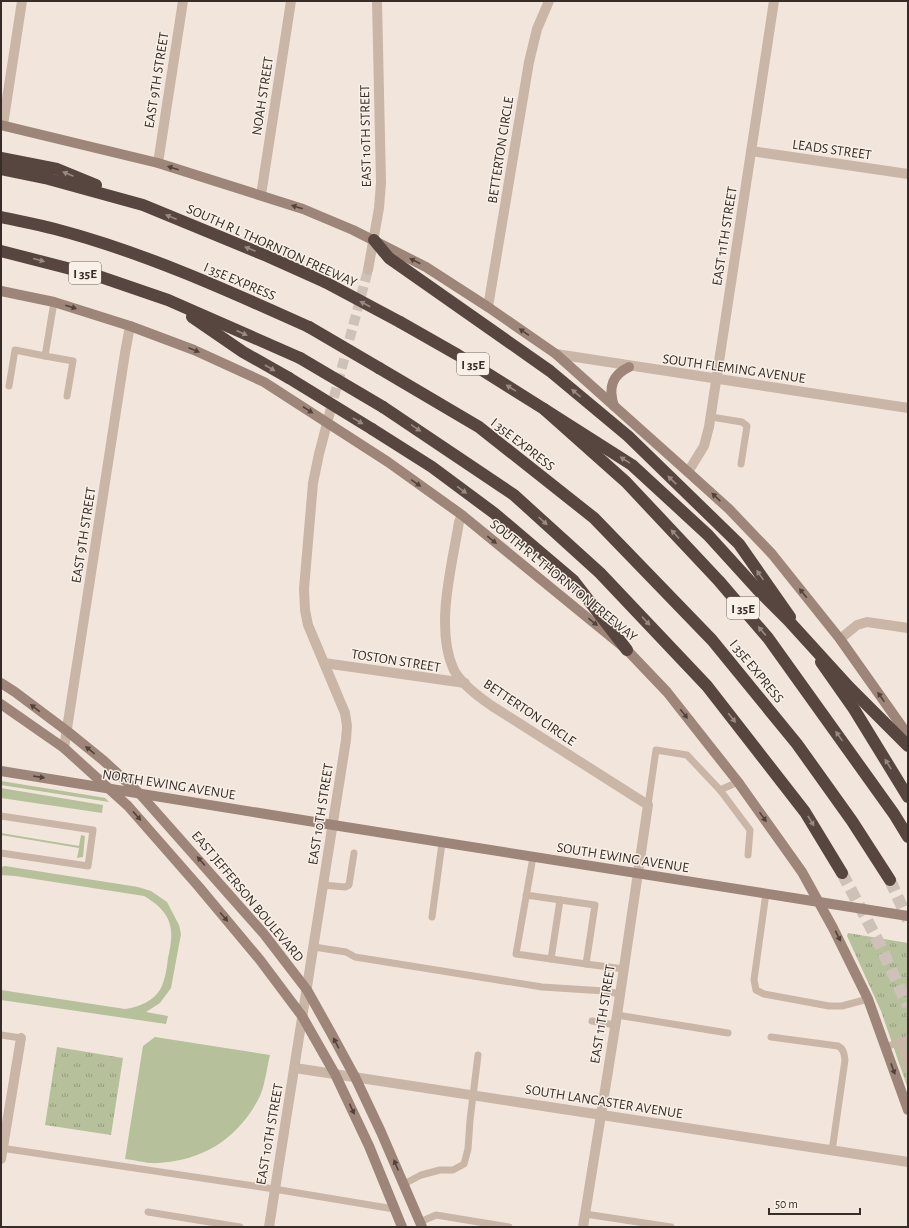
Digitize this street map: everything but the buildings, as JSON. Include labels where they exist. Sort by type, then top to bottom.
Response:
[{"type":"highway","points":[[1,158],[56,169],[143,205]]},
{"type":"highway","name":"SOUTH R L THORNTON FREEWAY","points":[[1,169],[46,178],[143,205],[267,256],[325,282],[400,322],[458,355],[544,409],[626,482],[719,581],[768,638],[894,814],[908,837]]},
{"type":"highway","name":"I 35E EXPRESS","points":[[1,217],[54,229],[110,246],[228,290],[310,327],[478,427],[594,518],[712,640],[797,744],[852,822],[890,880]]},
{"type":"highway","points":[[374,240],[389,258],[550,371],[628,436],[739,544],[854,709],[908,797]]},
{"type":"highway","name":"SOUTH R L THORNTON FREEWAY","points":[[1,251],[98,276],[168,300],[300,358],[383,407],[514,495],[600,573],[712,693],[805,812],[842,873]]},
{"type":"highway","points":[[168,300],[243,352],[289,378],[432,467],[494,513],[573,580],[627,650]]},
{"type":"highway","points":[[544,409],[632,465],[708,535],[849,687],[908,746]]},
{"type":"main road","points":[[2,125],[158,163],[261,195],[334,221],[426,266],[488,307],[556,354],[729,509],[772,554],[840,638],[907,730]]},
{"type":"main road","name":"SOUTH R L THORNTON FREEWAY","points":[[1,291],[54,302],[130,326],[194,350],[264,382],[388,462],[462,515],[627,650],[667,692],[738,782],[802,872],[852,965],[868,999],[908,1110]]},
{"type":"main road","points":[[614,406],[610,395],[613,381],[621,370],[629,366]]},
{"type":"main road","name":"EAST JEFFERSON BOULEVARD","points":[[1,683],[67,731],[104,761],[140,794],[264,934],[306,990],[355,1077],[421,1224]]},
{"type":"main road","points":[[1,704],[64,748],[128,806],[199,886],[260,960],[302,1016],[335,1074],[369,1146],[402,1227]]},
{"type":"main road","name":"NORTH EWING AVENUE","points":[[1,771],[333,825]]},
{"type":"main road","name":"SOUTH EWING AVENUE","points":[[333,825],[908,916]]},
{"type":"main road","points":[[199,886],[212,874]]},
{"type":"street","points":[[2,125],[22,1]]},
{"type":"street","name":"EAST 9TH STREET","points":[[158,163],[183,1]]},
{"type":"street","name":"NOAH STREET","points":[[261,195],[291,1]]},
{"type":"street","name":"EAST 10TH STREET","points":[[368,270],[379,208],[381,183],[377,1]]},
{"type":"street","name":"BETTERTON CIRCLE","points":[[488,307],[528,62],[537,29],[549,1]]},
{"type":"street","name":"EAST 11TH STREET","points":[[688,472],[704,446],[709,427],[774,1]]},
{"type":"street","name":"LEADS STREET","points":[[751,151],[908,174]]},
{"type":"street","name":"EAST 9TH STREET","points":[[64,748],[130,326]]},
{"type":"street","name":"SOUTH FLEMING AVENUE","points":[[556,354],[908,408]]},
{"type":"street","name":"EAST 10TH STREET","points":[[269,1227],[346,740],[347,726],[345,713],[308,625],[305,610],[304,588],[313,482],[318,454],[330,412]]},
{"type":"street","name":"BETTERTON CIRCLE","points":[[462,515],[459,522],[445,609],[444,633],[453,669],[478,696],[492,706],[648,804]]},
{"type":"street","points":[[840,638],[857,625],[867,622],[908,628]]},
{"type":"street","name":"TOSTON STREET","points":[[324,663],[465,683]]},
{"type":"street","name":"EAST 11TH STREET","points":[[583,1227],[624,969],[648,804]]},
{"type":"street","points":[[1,1159],[4,1131],[21,1038]]},
{"type":"street","name":"SOUTH LANCASTER AVENUE","points":[[295,1068],[908,1162]]},
{"type":"lane","points":[[45,356],[54,302]]},
{"type":"lane","points":[[9,386],[15,350],[73,361],[67,396]]},
{"type":"lane","points":[[710,417],[742,422],[747,426],[741,464]]},
{"type":"lane","points":[[648,804],[656,750],[687,755],[720,790],[750,830],[748,855]]},
{"type":"lane","points":[[720,790],[738,782]]},
{"type":"lane","points":[[1,816],[94,830],[88,866],[1,853]]},
{"type":"lane","points":[[432,917],[442,842]]},
{"type":"lane","points":[[323,884],[345,887],[349,885],[354,853]]},
{"type":"lane","points":[[533,857],[516,954],[624,969]]},
{"type":"lane","points":[[766,893],[754,980],[756,990],[764,994],[828,1006],[842,1006],[868,999]]},
{"type":"lane","points":[[526,895],[594,905],[586,964]]},
{"type":"lane","points":[[551,959],[560,900]]},
{"type":"lane","points":[[314,947],[346,952],[355,957],[542,987],[605,991],[620,994]]},
{"type":"lane","points":[[592,1021],[616,1020],[728,1033]]},
{"type":"lane","points":[[1,1035],[21,1038]]},
{"type":"lane","points":[[771,1037],[838,1046],[844,1052],[845,1060],[832,1151]]},
{"type":"lane","points":[[886,1048],[908,1039]]},
{"type":"lane","points":[[900,1041],[908,1069]]},
{"type":"lane","points":[[404,1184],[421,1175],[440,1170],[452,1170],[464,1164],[468,1149],[478,1055]]},
{"type":"lane","points":[[2,1148],[274,1189],[394,1209]]},
{"type":"lane","points":[[148,1212],[240,1227]]},
{"type":"lane","points":[[585,1214],[671,1227]]},
{"type":"lane","points":[[421,1224],[436,1215],[509,1227]]},
{"type":"green space","points":[[1,781],[100,797],[105,798],[109,802],[1,785]]},
{"type":"green space","points":[[1,788],[103,805],[102,813],[1,798]]},
{"type":"green space","points":[[1,833],[79,846],[81,835],[85,836],[83,857],[77,858],[79,848],[1,835]]},
{"type":"green space","points":[[5,866],[138,887],[151,891],[167,902],[179,925],[181,934],[171,988],[160,1003],[146,1012],[168,1016],[166,1024],[1,1000],[1,990],[125,1009],[143,1004],[153,998],[161,989],[166,974],[171,938],[169,920],[164,912],[144,896],[1,875],[1,867]]},
{"type":"green space","points":[[848,933],[908,943],[908,1089],[881,1011],[847,936]]},
{"type":"green space","points":[[155,1037],[270,1055],[262,1092],[252,1111],[231,1135],[205,1152],[175,1161],[154,1163],[125,1159],[143,1046]]},
{"type":"green space","points":[[57,1047],[123,1058],[111,1135],[45,1125]]},
{"type":"tunnel","points":[[330,412],[368,270]]},
{"type":"tunnel","points":[[842,873],[878,941],[908,1006]]},
{"type":"tunnel","points":[[890,880],[908,920]]}]
